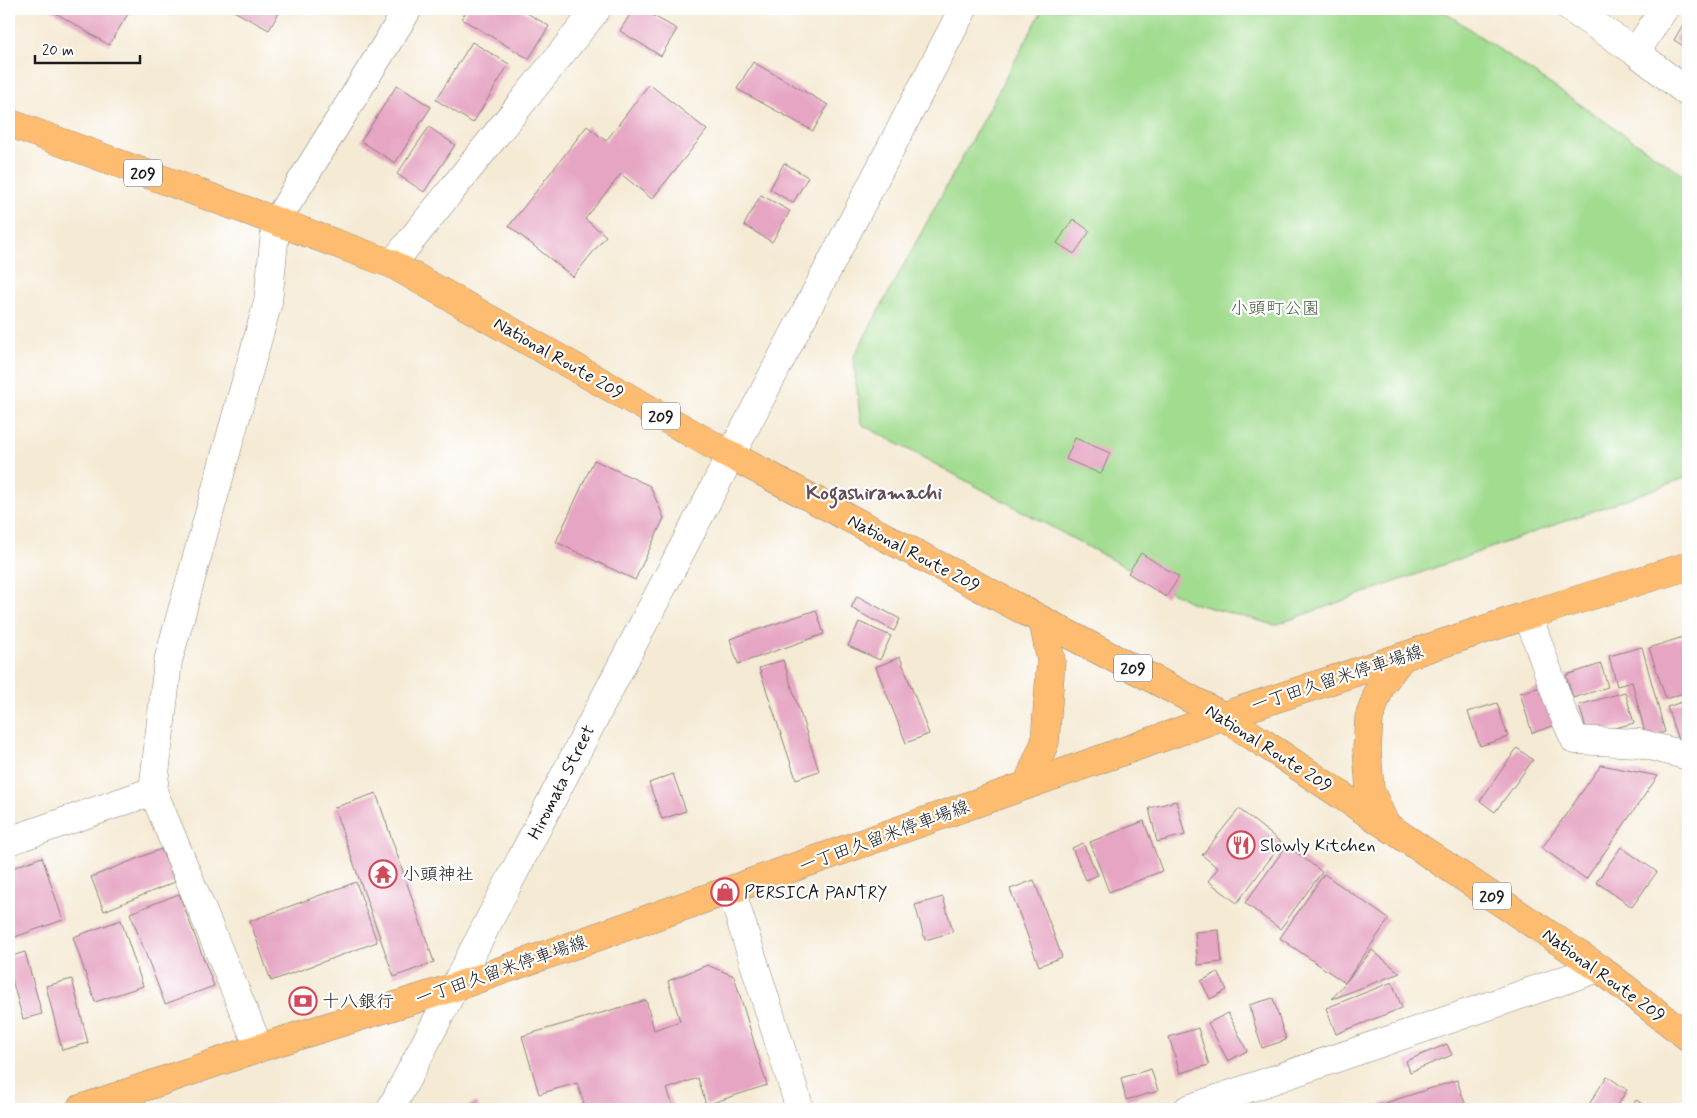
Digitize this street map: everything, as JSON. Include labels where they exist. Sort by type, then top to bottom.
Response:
[{"type":"main road","name":"National Route 209","points":[[9,123],[392,264],[730,455],[1223,716],[1599,968],[1688,1037]]},
{"type":"main road","name":"一丁田久留米停車場線","points":[[80,1109],[259,1048],[455,987],[1223,716],[1528,615],[1688,566]]},
{"type":"main road","points":[[1027,785],[1045,742],[1051,661],[1043,621]]},
{"type":"main road","points":[[1385,824],[1370,790],[1366,750],[1369,718],[1381,685],[1402,657]]},
{"type":"street","points":[[259,1048],[153,791],[168,661],[268,302],[276,222],[408,9]]},
{"type":"street","points":[[392,264],[597,9]]},
{"type":"street","name":"Hiromata Street","points":[[391,1109],[963,9]]},
{"type":"street","points":[[1571,9],[1636,52],[1688,93]]},
{"type":"street","points":[[1636,52],[1664,9]]},
{"type":"street","points":[[1528,615],[1562,711],[1575,740],[1639,743],[1688,756]]},
{"type":"street","points":[[9,841],[153,791]]},
{"type":"street","points":[[731,890],[800,1109]]},
{"type":"street","points":[[1188,1109],[1599,968]]},
{"type":"green space","name":"小頭町公園","points":[[1043,9],[1440,9],[1688,178],[1688,477],[1275,625],[1192,603],[861,424],[853,358]]},
{"type":"building","points":[[49,9],[131,9],[109,45]]},
{"type":"building","points":[[230,9],[281,9],[269,30]]},
{"type":"building","points":[[467,9],[520,9],[549,26],[529,59],[462,19]]},
{"type":"building","points":[[633,9],[641,9],[677,29],[661,56],[620,31]]},
{"type":"building","points":[[1688,16],[1688,49],[1674,40]]},
{"type":"building","points":[[472,42],[509,64],[473,123],[436,100]]},
{"type":"building","points":[[753,62],[828,105],[813,131],[737,89]]},
{"type":"building","points":[[649,84],[707,130],[652,199],[621,174],[585,219],[606,236],[573,277],[509,226],[587,126],[606,141]]},
{"type":"building","points":[[397,85],[431,107],[395,163],[361,141]]},
{"type":"building","points":[[429,127],[455,145],[424,192],[397,174]]},
{"type":"building","points":[[784,163],[808,177],[793,203],[770,189]]},
{"type":"building","points":[[761,195],[790,211],[772,242],[744,225]]},
{"type":"building","points":[[1073,219],[1090,231],[1074,254],[1057,243]]},
{"type":"building","points":[[1075,438],[1110,453],[1101,474],[1066,459]]},
{"type":"building","points":[[594,460],[650,486],[664,518],[635,580],[556,542]]},
{"type":"building","points":[[1141,553],[1179,577],[1166,597],[1128,573]]},
{"type":"building","points":[[857,596],[900,619],[894,631],[851,608]]},
{"type":"building","points":[[816,610],[824,634],[738,664],[730,639]]},
{"type":"building","points":[[859,622],[891,636],[880,660],[848,646]]},
{"type":"building","points":[[1683,637],[1688,654],[1688,691],[1666,699],[1649,648]]},
{"type":"building","points":[[1642,647],[1665,732],[1646,737],[1632,682],[1617,686],[1609,656]]},
{"type":"building","points":[[900,657],[929,734],[906,743],[876,667]]},
{"type":"building","points":[[783,660],[819,771],[796,779],[759,668]]},
{"type":"building","points":[[1601,664],[1608,687],[1573,698],[1566,675]]},
{"type":"building","points":[[1544,686],[1556,725],[1532,733],[1520,693]]},
{"type":"building","points":[[1625,692],[1634,723],[1588,735],[1579,705]]},
{"type":"building","points":[[1688,700],[1688,743],[1680,746],[1667,707]]},
{"type":"building","points":[[1497,703],[1508,737],[1480,746],[1468,712]]},
{"type":"building","points":[[1517,748],[1533,760],[1495,812],[1480,801]]},
{"type":"building","points":[[1601,765],[1658,776],[1586,879],[1542,848]]},
{"type":"building","points":[[673,774],[686,811],[662,819],[649,783]]},
{"type":"building","points":[[376,793],[434,962],[394,977],[334,808]]},
{"type":"building","points":[[1176,801],[1185,835],[1157,842],[1149,808]]},
{"type":"building","points":[[1239,809],[1282,843],[1237,903],[1208,881],[1218,868],[1202,855]]},
{"type":"building","points":[[1144,821],[1162,871],[1109,892],[1090,842]]},
{"type":"building","points":[[1083,843],[1098,875],[1086,880],[1072,848]]},
{"type":"building","points":[[1287,845],[1322,872],[1280,929],[1245,903]]},
{"type":"building","points":[[1621,847],[1657,872],[1632,907],[1596,882]]},
{"type":"building","points":[[161,849],[175,882],[104,911],[91,877]]},
{"type":"building","points":[[42,857],[63,920],[9,939],[9,869]]},
{"type":"building","points":[[1324,874],[1389,919],[1345,983],[1280,938]]},
{"type":"building","points":[[1034,880],[1062,957],[1039,966],[1010,889]]},
{"type":"building","points":[[356,882],[377,942],[271,981],[250,921]]},
{"type":"building","points":[[179,894],[214,986],[165,1004],[130,913]]},
{"type":"building","points":[[943,897],[953,932],[925,940],[915,905]]},
{"type":"building","points":[[121,920],[143,986],[95,1002],[73,937]]},
{"type":"building","points":[[1219,930],[1222,962],[1198,965],[1195,932]]},
{"type":"building","points":[[1372,950],[1400,973],[1332,999],[1345,983]]},
{"type":"building","points":[[25,952],[42,1014],[23,1019],[9,969],[9,957]]},
{"type":"building","points":[[707,965],[734,976],[767,1085],[706,1105],[698,1078],[667,1089],[674,1108],[670,1109],[586,1109],[577,1083],[539,1094],[522,1036],[646,1000],[654,1030],[680,1021],[668,981]]},
{"type":"building","points":[[1218,972],[1227,990],[1210,999],[1201,981]]},
{"type":"building","points":[[72,979],[88,1043],[62,1050],[46,986]]},
{"type":"building","points":[[1392,982],[1402,1008],[1336,1034],[1326,1008]]},
{"type":"building","points":[[1273,998],[1286,1040],[1262,1048],[1249,1005]]},
{"type":"building","points":[[1228,1013],[1247,1051],[1228,1061],[1208,1023]]},
{"type":"building","points":[[1198,1028],[1209,1065],[1180,1073],[1169,1037]]},
{"type":"building","points":[[1447,1044],[1452,1055],[1410,1072],[1406,1061]]},
{"type":"building","points":[[1151,1069],[1158,1091],[1126,1100],[1121,1078]]},
{"type":"building","points":[[1607,1076],[1627,1090],[1615,1109],[1586,1109]]},
{"type":"building","points":[[1457,1080],[1467,1109],[1367,1109]]},
{"type":"building","points":[[1636,1100],[1651,1109],[1630,1109]]},
{"type":"building","points":[[476,1102],[479,1109],[462,1109]]},
{"type":"building","points":[[1290,1105],[1292,1109],[1277,1109]]},
{"type":"place","name":"Slowly Kitchen","points":[[1241,845]]},
{"type":"place","name":"小頭神社","points":[[383,874]]},
{"type":"place","name":"PERSICA PANTRY","points":[[725,892]]},
{"type":"place","name":"十八銀行","points":[[303,1001]]},
{"type":"district","name":"Kogashiramachi","points":[[874,492]]}]
